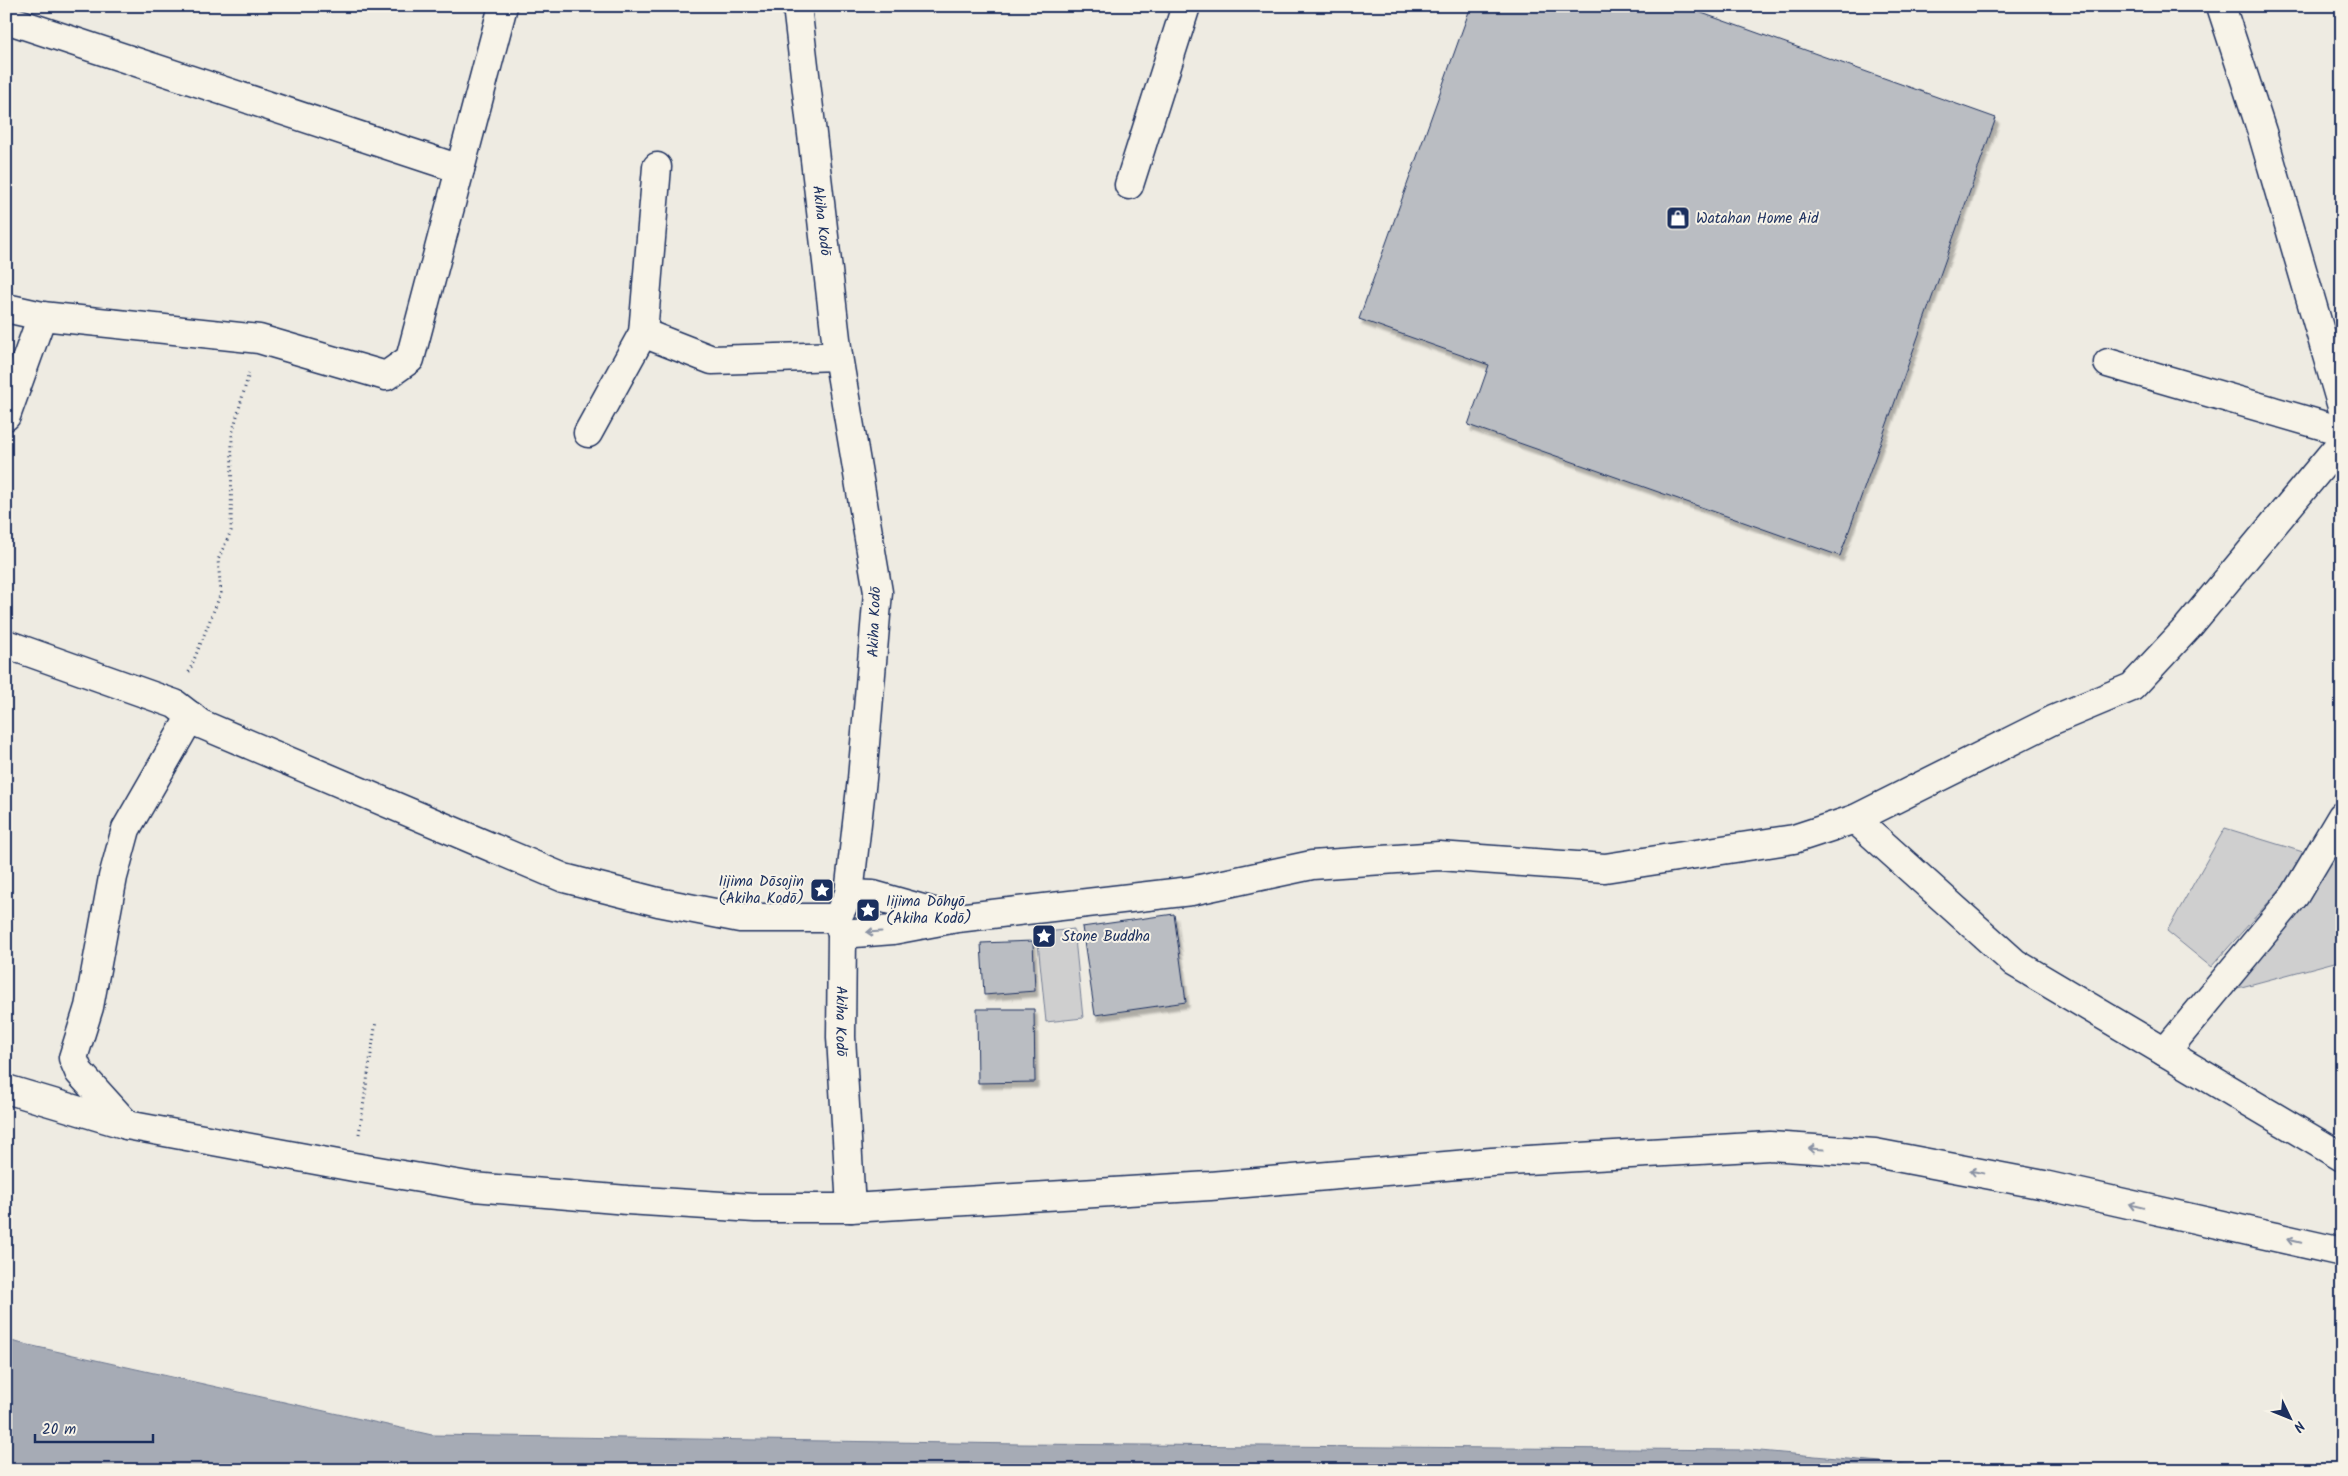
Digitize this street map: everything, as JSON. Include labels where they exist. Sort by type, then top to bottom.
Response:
[{"type":"street","points":[[6,308],[42,316],[259,339],[386,376],[410,359],[503,6]]},
{"type":"street","name":"Akiha Kodō","points":[[797,6],[838,356],[878,592],[862,779],[849,894],[839,926],[841,1038],[851,1208]]},
{"type":"street","points":[[1130,185],[1186,6]]},
{"type":"street","points":[[2221,6],[2262,132],[2342,407]]},
{"type":"street","points":[[6,18],[460,169]]},
{"type":"street","points":[[588,433],[643,333],[657,167]]},
{"type":"street","points":[[6,416],[42,316]]},
{"type":"street","points":[[643,333],[712,360],[838,356]]},
{"type":"street","points":[[2108,363],[2342,431]]},
{"type":"street","points":[[6,644],[183,710],[201,724],[564,878],[658,902],[740,918],[893,930],[957,918],[1191,891],[1312,865],[1439,856],[1605,868],[1794,840],[1855,820],[2053,720],[2132,687],[2188,627],[2342,442]]},
{"type":"street","points":[[127,1125],[79,1072],[73,1058],[89,1007],[113,877],[126,829],[183,710]]},
{"type":"street","points":[[2165,1052],[2295,895],[2342,816]]},
{"type":"street","points":[[1855,820],[2014,963],[2342,1158]]},
{"type":"street","points":[[849,894],[874,895],[957,918]]},
{"type":"street","points":[[6,1089],[127,1125],[354,1167],[474,1186],[618,1199],[755,1208],[851,1208],[1210,1186],[1492,1162],[1770,1146],[1875,1153],[2044,1185],[2342,1252]]},
{"type":"path","points":[[183,710],[222,594],[218,560],[231,531],[232,434],[259,339]]},
{"type":"path","points":[[354,1167],[376,1021]]},
{"type":"shaded area","points":[[2225,828],[2303,852],[2282,887],[2211,967],[2167,931]]},
{"type":"shaded area","points":[[2342,846],[2342,960],[2234,989],[2304,905]]},
{"type":"shaded area","points":[[1074,929],[1083,1018],[1046,1022],[1037,933]]},
{"type":"shaded area","points":[[6,1340],[432,1435],[1021,1444],[1749,1450],[1968,1470],[6,1470]]},
{"type":"building","name":"Watahan Home Aid","points":[[1471,6],[1682,6],[1996,118],[1840,556],[1468,425],[1489,365],[1359,319]]},
{"type":"building","points":[[1174,914],[1186,1002],[1095,1015],[1082,927]]},
{"type":"building","points":[[1033,941],[1035,991],[984,995],[981,943]]},
{"type":"building","points":[[977,1009],[1034,1009],[1035,1082],[978,1083]]},
{"type":"place","name":"Watahan Home Aid","points":[[1678,218]]},
{"type":"place","name":"Iijima Dōsojin (Akiha Kodō)","points":[[822,890]]},
{"type":"place","name":"Iijima Dōhyō (Akiha Kodō)","points":[[868,910]]},
{"type":"place","name":"Stone Buddha","points":[[1044,936]]}]
